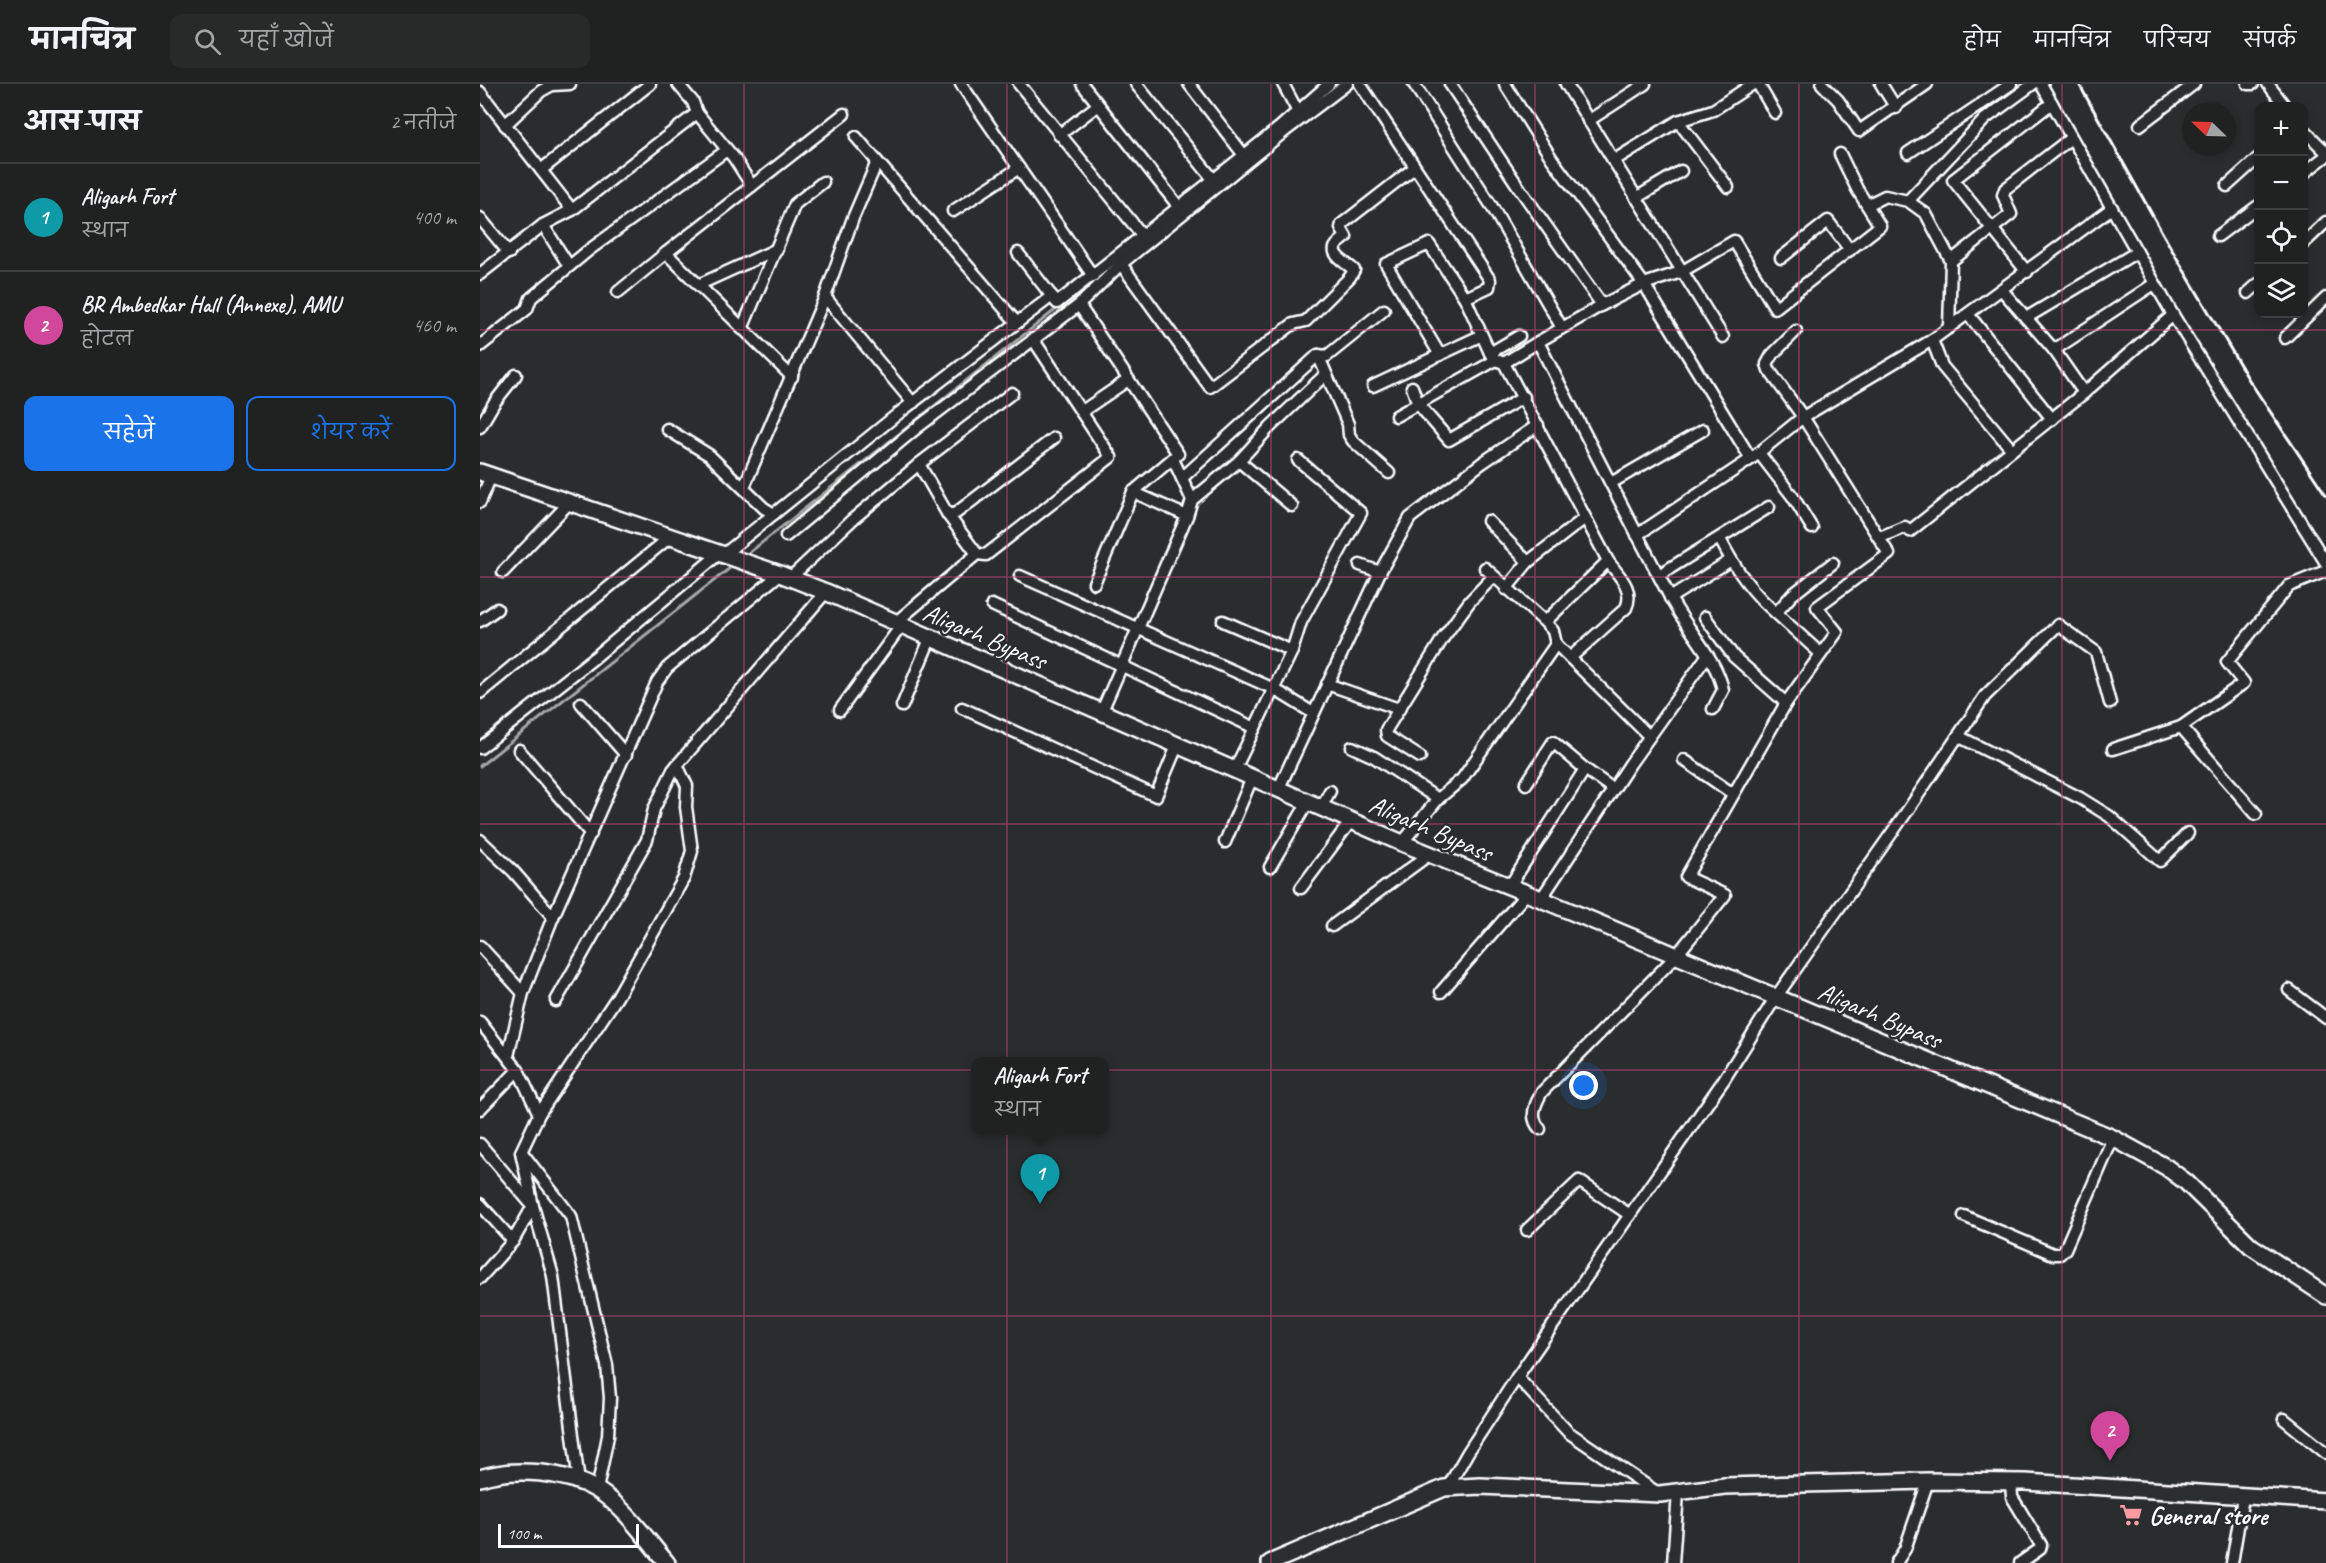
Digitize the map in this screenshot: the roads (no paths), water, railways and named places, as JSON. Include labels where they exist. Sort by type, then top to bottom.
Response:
[{"type":"main road","name":"Aligarh Bypass","points":[[486,474],[826,592],[1402,843],[2113,1138],[2166,1167],[2186,1182],[2251,1246],[2326,1296]]},
{"type":"main road","points":[[480,1478],[498,1473],[526,1471],[579,1483],[597,1490],[621,1510],[667,1563]]},
{"type":"main road","points":[[1270,1563],[1448,1487],[1480,1486],[1660,1494],[1725,1486],[1928,1481],[2011,1482],[2325,1502]]},
{"type":"street","points":[[505,125],[552,85],[570,84]]},
{"type":"street","points":[[541,170],[650,84]]},
{"type":"street","points":[[678,84],[752,186]]},
{"type":"street","points":[[961,84],[1093,276]]},
{"type":"street","points":[[1019,84],[1143,236]]},
{"type":"street","points":[[1082,84],[1179,207]]},
{"type":"street","points":[[1137,84],[1213,178]]},
{"type":"street","points":[[1189,84],[1243,154]]},
{"type":"street","points":[[1283,84],[1298,112]]},
{"type":"street","points":[[1018,253],[1057,303],[1298,112],[1329,84]]},
{"type":"street","points":[[786,536],[918,427],[1079,305],[1121,264],[1347,84]]},
{"type":"street","points":[[1360,84],[1490,280],[1489,287],[1465,298]]},
{"type":"street","points":[[1414,84],[1491,205],[1562,328]]},
{"type":"street","points":[[1450,84],[1520,189],[1602,305]]},
{"type":"street","points":[[1505,84],[1552,159],[1644,284],[1755,456],[1793,497],[1812,528]]},
{"type":"street","points":[[1566,84],[1723,337]]},
{"type":"street","points":[[1588,121],[1645,84]]},
{"type":"street","points":[[1613,161],[1678,120],[1713,110],[1753,84]]},
{"type":"street","points":[[1758,84],[1775,113]]},
{"type":"street","points":[[1822,84],[1838,100],[1859,131],[1896,108],[1928,84]]},
{"type":"street","points":[[1881,84],[1896,108]]},
{"type":"street","points":[[1908,153],[2011,84]]},
{"type":"street","points":[[1908,201],[1985,119],[2033,84]]},
{"type":"street","points":[[2041,84],[2154,284],[2326,563]]},
{"type":"street","points":[[2140,125],[2194,84]]},
{"type":"street","points":[[2248,84],[2253,84]]},
{"type":"street","points":[[2268,84],[2282,102]]},
{"type":"street","points":[[480,92],[572,210]]},
{"type":"street","points":[[2027,272],[1953,180],[2052,103]]},
{"type":"street","points":[[1059,135],[1098,105]]},
{"type":"street","points":[[480,274],[543,225],[572,210],[698,113]]},
{"type":"street","points":[[618,291],[844,114]]},
{"type":"street","points":[[1678,120],[1728,187]]},
{"type":"street","points":[[2308,134],[2326,154],[2308,170]]},
{"type":"street","points":[[856,137],[1017,323]]},
{"type":"street","points":[[1951,261],[2011,214],[2002,195],[2005,189],[2071,138]]},
{"type":"street","points":[[480,346],[527,309],[531,298],[569,266],[727,150]]},
{"type":"street","points":[[1396,416],[1497,358],[1538,342],[1644,284],[1681,272],[1734,241],[1774,308],[1880,226],[1857,189],[1840,154]]},
{"type":"street","points":[[744,487],[825,297],[853,218],[877,162]]},
{"type":"street","points":[[2227,186],[2254,162]]},
{"type":"street","points":[[953,211],[1019,168]]},
{"type":"street","points":[[1121,264],[1210,387],[1293,324],[1306,321],[1350,277],[1354,270],[1335,254],[1334,250],[1335,245],[1346,237],[1341,228],[1342,224],[1414,168]]},
{"type":"street","points":[[1636,198],[1681,171]]},
{"type":"street","points":[[742,329],[795,204],[823,182]]},
{"type":"street","points":[[1867,205],[1885,196],[1908,201],[1926,214],[1951,261],[1949,328]]},
{"type":"street","points":[[1637,535],[1755,456],[1803,417],[1932,340],[2112,208]]},
{"type":"street","points":[[2218,236],[2254,210]]},
{"type":"street","points":[[480,218],[509,253]]},
{"type":"street","points":[[1781,258],[1828,221],[1850,250]]},
{"type":"street","points":[[2308,239],[2326,222]]},
{"type":"street","points":[[543,225],[569,266]]},
{"type":"street","points":[[1440,355],[1386,264],[1429,244],[1465,298],[1480,336],[1524,397],[1608,561],[1628,588],[1629,601],[1626,608],[1570,658]]},
{"type":"street","points":[[698,285],[777,249]]},
{"type":"street","points":[[2026,318],[2137,252]]},
{"type":"street","points":[[666,253],[792,376]]},
{"type":"street","points":[[2054,350],[2154,284]]},
{"type":"street","points":[[2248,293],[2254,288]]},
{"type":"street","points":[[2002,290],[2054,350],[2084,393]]},
{"type":"street","points":[[480,748],[724,556],[912,403],[1052,296]]},
{"type":"street","points":[[825,297],[912,403]]},
{"type":"street","points":[[2284,338],[2326,298]]},
{"type":"street","points":[[1079,305],[1178,454],[1133,492],[1094,583]]},
{"type":"street","points":[[1182,478],[1318,355],[1328,356],[1384,309]]},
{"type":"street","points":[[1968,314],[2052,418]]},
{"type":"street","points":[[1880,537],[1905,527],[1910,531],[2084,393],[2173,315]]},
{"type":"street","points":[[1540,1129],[1534,1122],[1533,1113],[1542,1092],[1676,956],[1725,896],[1686,877],[1786,703],[1837,632],[1817,607],[1889,554],[1803,417],[1769,370],[1767,364],[1772,355],[1796,331]]},
{"type":"street","points":[[1373,386],[1480,336]]},
{"type":"street","points":[[1497,358],[1519,336]]},
{"type":"street","points":[[919,464],[948,515],[977,554],[986,555],[1111,457],[1034,339]]},
{"type":"street","points":[[1932,340],[1942,366],[2012,450]]},
{"type":"street","points":[[1538,342],[1670,598],[1707,657],[1723,690],[1713,709]]},
{"type":"street","points":[[1318,355],[1348,424],[1349,435],[1389,473]]},
{"type":"street","points":[[480,427],[494,403],[516,375]]},
{"type":"street","points":[[1101,713],[1192,500],[1239,462],[1270,428],[1325,375]]},
{"type":"street","points":[[1081,412],[1128,380]]},
{"type":"street","points":[[1412,387],[1418,404],[1449,440],[1524,397]]},
{"type":"street","points":[[508,1056],[522,993],[553,917],[653,689],[667,668],[785,576],[919,464],[1012,393]]},
{"type":"street","points":[[1278,790],[1312,713],[1352,635],[1380,572],[1410,518],[1482,463],[1538,425]]},
{"type":"street","points":[[667,429],[708,455],[764,508],[774,514]]},
{"type":"street","points":[[1611,483],[1703,430]]},
{"type":"street","points":[[948,515],[956,513],[1053,438]]},
{"type":"street","points":[[1173,459],[1192,500]]},
{"type":"street","points":[[1234,771],[1292,651],[1301,622],[1361,513],[1298,460]]},
{"type":"street","points":[[1239,462],[1292,506]]},
{"type":"street","points":[[480,502],[486,474]]},
{"type":"street","points":[[1133,492],[1187,516]]},
{"type":"street","points":[[503,572],[570,502]]},
{"type":"street","points":[[1659,575],[1769,507]]},
{"type":"street","points":[[1506,589],[1528,562],[1585,518]]},
{"type":"street","points":[[1488,521],[1528,562]]},
{"type":"street","points":[[480,693],[670,537]]},
{"type":"street","points":[[1720,539],[1731,560],[1754,593],[1821,654]]},
{"type":"street","points":[[840,710],[898,625],[977,554]]},
{"type":"street","points":[[1670,598],[1731,560]]},
{"type":"street","points":[[1545,622],[1608,561]]},
{"type":"street","points":[[1776,613],[1792,595],[1833,563]]},
{"type":"street","points":[[1360,565],[1380,572]]},
{"type":"street","points":[[1485,568],[1492,577],[1545,622],[1553,631],[1556,644],[1649,736]]},
{"type":"street","points":[[2113,749],[2181,727],[2244,683],[2227,662],[2289,586],[2326,571]]},
{"type":"street","points":[[1020,576],[1274,689],[1312,713]]},
{"type":"street","points":[[1420,757],[1387,736],[1386,730],[1455,620],[1492,577]]},
{"type":"street","points":[[556,1001],[647,840],[657,800],[677,765],[826,592]]},
{"type":"street","points":[[992,605],[1255,728]]},
{"type":"street","points":[[480,621],[497,609]]},
{"type":"street","points":[[1705,617],[1734,657],[1786,703]]},
{"type":"street","points":[[1222,621],[1292,651]]},
{"type":"street","points":[[1448,1487],[1517,1377],[1724,1081],[1776,997],[1985,696],[2058,625],[2096,652],[2110,703]]},
{"type":"street","points":[[902,706],[930,639]]},
{"type":"street","points":[[1402,843],[1438,799],[1462,779],[1556,644]]},
{"type":"street","points":[[1441,992],[1533,896],[1707,657]]},
{"type":"street","points":[[1327,684],[1399,709]]},
{"type":"street","points":[[581,703],[626,755]]},
{"type":"street","points":[[962,708],[1156,796],[1177,746]]},
{"type":"street","points":[[2181,727],[2256,814]]},
{"type":"street","points":[[1958,736],[2080,798],[2109,816],[2160,861],[2188,833]]},
{"type":"street","points":[[1526,784],[1553,742],[1613,789]]},
{"type":"street","points":[[1352,747],[1374,758],[1438,799]]},
{"type":"street","points":[[519,750],[591,834]]},
{"type":"street","points":[[1684,760],[1733,794]]},
{"type":"street","points":[[579,1483],[553,1276],[533,1206],[521,1152],[539,1114],[617,997],[684,878],[692,851],[686,807],[686,783],[677,765]]},
{"type":"street","points":[[1509,887],[1585,769]]},
{"type":"street","points":[[1225,842],[1252,778]]},
{"type":"street","points":[[1270,867],[1314,805],[1330,791]]},
{"type":"street","points":[[1301,888],[1351,821]]},
{"type":"street","points":[[480,840],[513,871],[553,917]]},
{"type":"street","points":[[1332,926],[1430,854]]},
{"type":"street","points":[[480,946],[522,993]]},
{"type":"street","points":[[2289,990],[2326,1018]]},
{"type":"street","points":[[480,1022],[518,1070],[539,1114]]},
{"type":"street","points":[[480,1109],[518,1070]]},
{"type":"street","points":[[1964,1216],[2053,1254],[2060,1254],[2065,1250],[2113,1138]]},
{"type":"street","points":[[480,1144],[533,1206]]},
{"type":"street","points":[[521,1152],[571,1216],[602,1346],[610,1398],[608,1436],[597,1490]]},
{"type":"street","points":[[1527,1230],[1579,1181],[1630,1215]]},
{"type":"street","points":[[480,1204],[513,1241]]},
{"type":"street","points":[[480,1278],[513,1241],[533,1206]]},
{"type":"street","points":[[1517,1377],[1568,1432],[1660,1494]]},
{"type":"street","points":[[2284,1419],[2326,1453]]},
{"type":"street","points":[[1896,1563],[1905,1549],[1928,1481]]},
{"type":"street","points":[[2011,1482],[2012,1497],[2041,1545],[2040,1549],[2020,1563]]},
{"type":"street","points":[[1673,1563],[1678,1492]]},
{"type":"street","points":[[2232,1563],[2243,1497]]},
{"type":"waterway","points":[[745,556],[1059,307]]},
{"type":"waterway","points":[[480,766],[735,564]]},
{"type":"railway","points":[[2079,84],[2172,250],[2249,380],[2326,495]]},
{"type":"place","name":"Aligarh Fort","points":[[1040,1204]]},
{"type":"place","name":"BR Ambedkar Hall (Annexe), AMU","points":[[2110,1461]]},
{"type":"place","name":"General store","points":[[2131,1515]]}]
